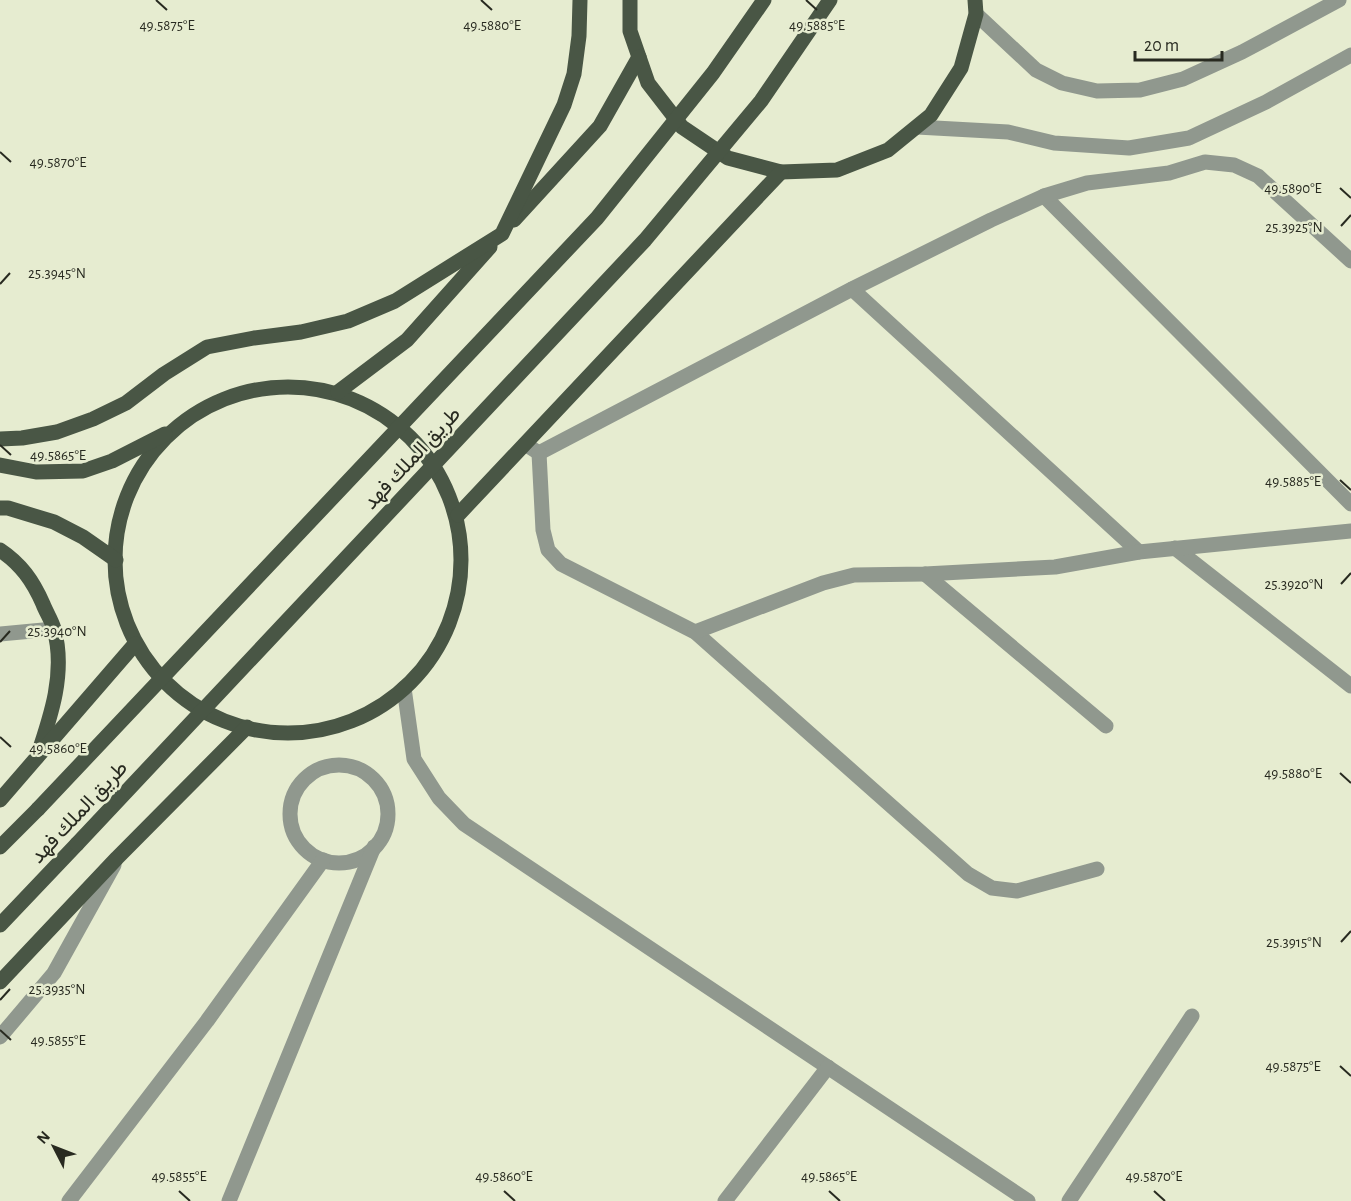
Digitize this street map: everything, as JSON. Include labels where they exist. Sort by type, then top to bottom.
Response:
[{"type":"main road","points":[[0,439],[57,432],[93,419],[126,403],[164,374],[207,347],[301,332],[348,321],[395,301],[502,234],[564,105],[574,74],[579,36],[580,0]]},
{"type":"main road","points":[[630,0],[630,31],[648,83],[682,127],[728,158],[781,172],[837,170],[888,150],[932,115],[961,68],[975,7]]},
{"type":"main road","name":"طريق الملك فهد","points":[[0,847],[597,218],[713,73],[764,0]]},
{"type":"main road","name":"طريق الملك فهد","points":[[0,925],[645,240],[761,101],[830,0]]},
{"type":"main road","points":[[338,392],[407,340],[600,126],[639,57]]},
{"type":"main road","points":[[458,515],[781,172]]},
{"type":"main road","points":[[0,465],[36,472],[83,471],[112,461],[170,431],[221,399],[279,385],[338,392],[392,418],[433,461],[458,515],[462,575],[448,629],[418,676],[375,711],[323,730],[268,733],[214,718],[169,687],[135,644],[117,591],[116,536],[134,479],[170,431]]},
{"type":"main road","points":[[0,508],[8,508],[54,522],[83,537],[116,560]]},
{"type":"main road","points":[[0,550],[28,575],[54,629],[59,662],[56,693],[38,757]]},
{"type":"main road","points":[[0,800],[135,644]]},
{"type":"main road","points":[[0,982],[117,858],[248,727]]},
{"type":"street","points":[[975,7],[1036,70],[1062,83],[1097,91],[1140,90],[1184,78],[1242,52],[1339,0]]},
{"type":"street","points":[[917,127],[1008,132],[1054,142],[1129,148],[1189,138],[1266,102],[1351,56]]},
{"type":"street","points":[[539,453],[852,289],[991,220],[1044,196],[1087,183],[1169,173],[1205,162],[1234,165],[1258,176],[1351,261]]},
{"type":"street","points":[[1044,196],[1351,504]]},
{"type":"street","points":[[852,289],[1139,552]]},
{"type":"street","points":[[525,444],[539,453]]},
{"type":"street","points":[[539,453],[543,530],[548,550],[561,564],[694,632],[968,874],[992,888],[1017,891],[1097,869]]},
{"type":"street","points":[[694,632],[823,583],[854,575],[925,574],[1055,567],[1139,552],[1351,531]]},
{"type":"street","points":[[1175,548],[1351,686]]},
{"type":"street","points":[[925,574],[1106,726]]},
{"type":"street","points":[[0,634],[54,629]]},
{"type":"street","points":[[404,688],[414,759],[439,798],[464,824],[1028,1201]]},
{"type":"street","points":[[229,1201],[374,848],[383,836],[387,823],[388,809],[384,796],[378,784],[368,774],[342,765],[328,766],[304,780],[291,805],[291,819],[294,832],[311,854],[337,863],[363,856],[374,848]]},
{"type":"street","points":[[0,1037],[54,973],[117,858]]},
{"type":"street","points":[[69,1201],[207,1021],[323,860]]},
{"type":"street","points":[[1069,1201],[1192,1016]]},
{"type":"street","points":[[726,1201],[828,1067]]}]
